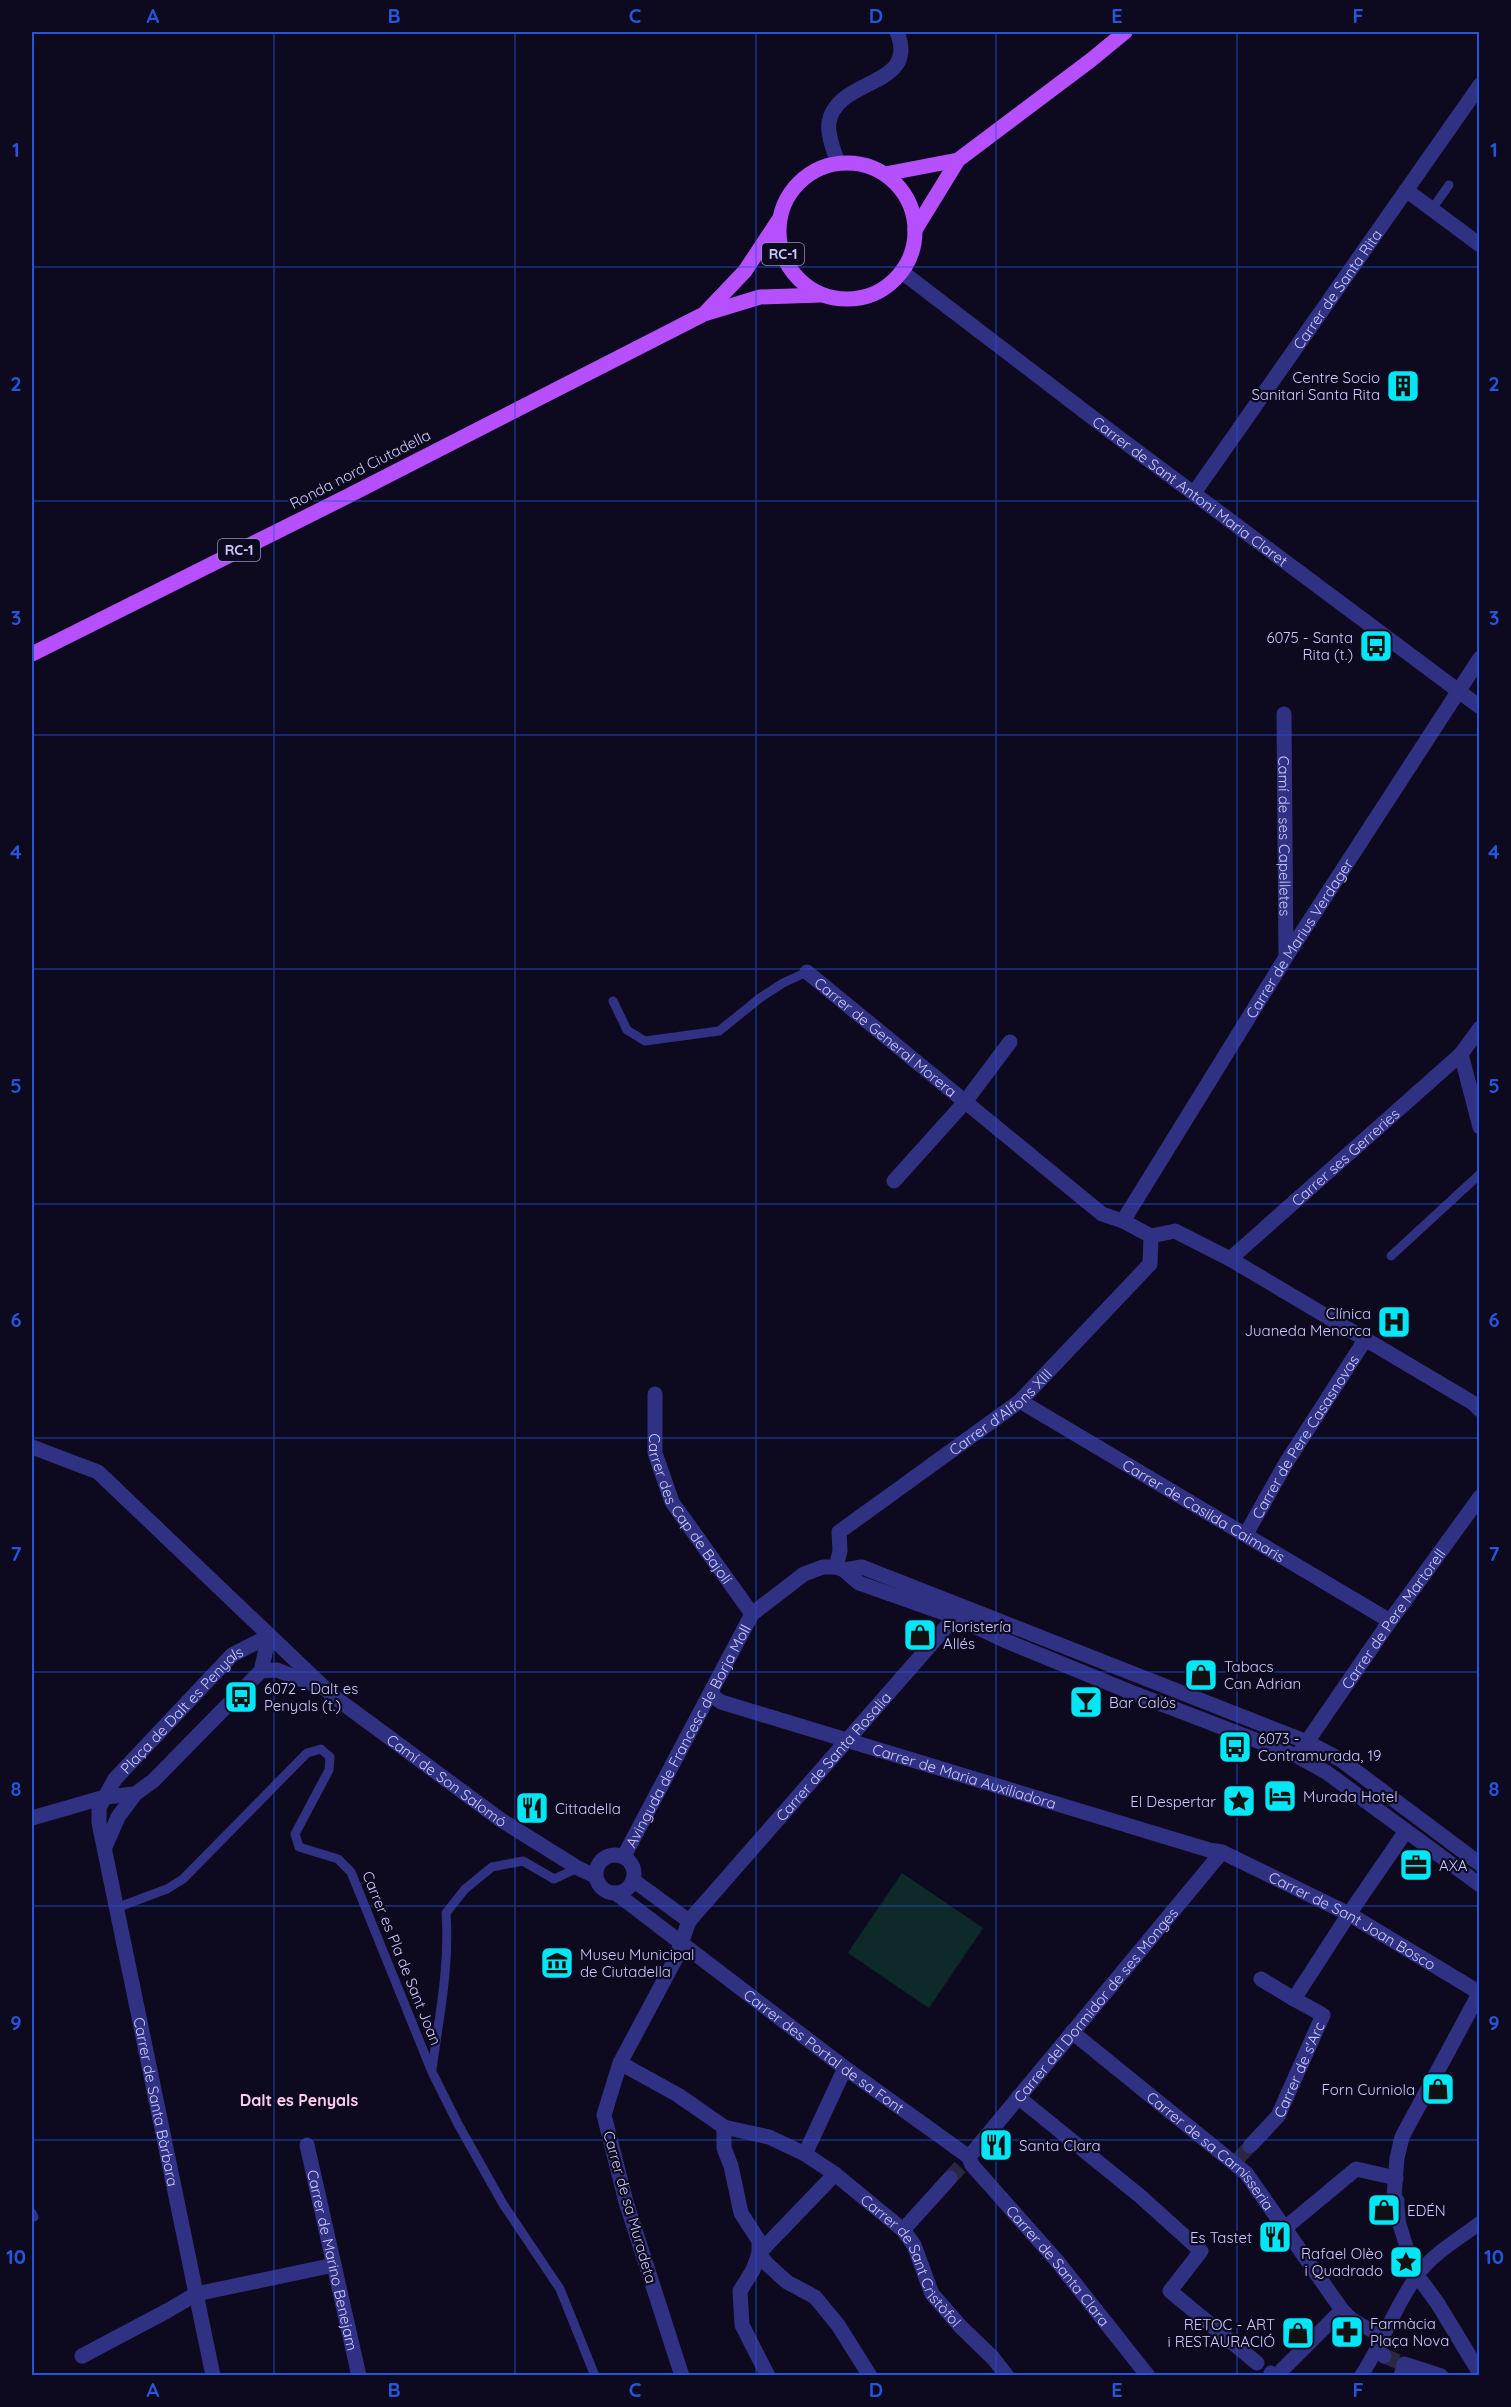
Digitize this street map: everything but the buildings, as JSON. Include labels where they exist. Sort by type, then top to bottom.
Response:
[{"type":"main road","name":"RC-1","points":[[915,230],[958,160],[1125,32]]},
{"type":"main road","name":"RC-1","points":[[885,174],[958,160]]},
{"type":"main road","name":"RC-1","points":[[838,163],[854,163],[870,167],[885,174],[901,189],[912,208],[915,230],[909,259],[902,272],[886,288],[865,297],[843,300],[821,295],[760,297],[704,314],[745,271],[780,218],[787,198],[800,181],[817,169],[838,163]]},
{"type":"main road","name":"RC-1","points":[[780,218],[779,242],[786,264],[801,283],[821,295]]},
{"type":"main road","name":"Ronda nord Ciutadella","points":[[32,654],[704,314]]},
{"type":"street","points":[[838,163],[829,124],[833,110],[848,97],[886,74],[899,63],[902,53],[897,32]]},
{"type":"street","name":"Carrer de Santa Rita","points":[[1194,494],[1479,84]]},
{"type":"street","points":[[1406,190],[1479,244]]},
{"type":"street","name":"Carrer de Sant Antoni Maria Claret","points":[[902,272],[1479,707]]},
{"type":"street","name":"Carrer de Marius Verdager","points":[[1123,1221],[1286,957],[1479,658]]},
{"type":"street","name":"Camí de ses Capelletes","points":[[1284,714],[1286,957]]},
{"type":"street","name":"Carrer de General Morera","points":[[807,972],[1102,1214],[1123,1221],[1151,1236]]},
{"type":"street","name":"Carrer ses Gerreries","points":[[1230,1259],[1461,1054],[1479,1029]]},
{"type":"street","name":"Carrer de General Morera","points":[[894,1182],[965,1102],[1010,1042]]},
{"type":"street","points":[[1461,1054],[1479,1127]]},
{"type":"street","points":[[1151,1236],[1175,1231],[1230,1259],[1365,1340],[1477,1403]]},
{"type":"street","name":"Carrer d'Alfons XIII","points":[[840,1569],[838,1532],[1020,1401],[1150,1264],[1151,1236]]},
{"type":"street","name":"Carrer de Pere Casasnovas","points":[[1246,1534],[1303,1436],[1365,1340]]},
{"type":"street","name":"Carrer des Cap de Bajolí","points":[[655,1394],[655,1453],[672,1502],[752,1614]]},
{"type":"street","name":"Carrer de Casilda Caimaris","points":[[1020,1401],[1390,1620]]},
{"type":"street","points":[[32,1447],[98,1472],[327,1692]]},
{"type":"street","name":"Carrer de Pere Martorell","points":[[1295,1760],[1390,1620],[1479,1497]]},
{"type":"street","name":"Avinguda de Francesc de Borja Moll","points":[[624,1857],[752,1614],[804,1574],[823,1567],[840,1569],[862,1567],[1307,1742],[1341,1760],[1479,1864]]},
{"type":"street","points":[[840,1569],[859,1583],[955,1617],[1006,1641],[1326,1772],[1479,1885]]},
{"type":"street","points":[[955,1617],[958,1614],[993,1630],[1008,1624]]},
{"type":"street","name":"Carrer de Santa Rosalia","points":[[680,1944],[689,1921],[955,1617]]},
{"type":"street","name":"Plaça de Dalt es Penyals","points":[[105,1847],[118,1817],[135,1794],[153,1781],[261,1671],[269,1636]]},
{"type":"street","name":"Plaça de Dalt es Penyals","points":[[116,1908],[99,1823],[99,1808],[115,1779],[232,1655],[269,1636]]},
{"type":"street","name":"Plaça de Dalt es Penyals","points":[[261,1671],[277,1670],[327,1692]]},
{"type":"street","name":"Camí de Son Salomó","points":[[327,1692],[501,1820],[578,1868],[595,1876]]},
{"type":"street","name":"Carrer de Maria Auxiliadora","points":[[710,1694],[721,1702],[1209,1850],[1223,1848]]},
{"type":"street","name":"Plaça de Dalt es Penyals","points":[[105,1797],[135,1794]]},
{"type":"street","points":[[32,1818],[105,1797]]},
{"type":"street","points":[[1294,1999],[1349,1914],[1416,1818]]},
{"type":"street","name":"Carrer de Sant Joan Bosco","points":[[1223,1848],[1349,1914],[1479,1993]]},
{"type":"street","name":"Carrer del Dormidor de ses Monges","points":[[969,2157],[1223,1848]]},
{"type":"street","points":[[618,1854],[624,1857],[633,1866],[633,1880],[626,1890],[616,1894],[600,1887],[595,1876],[600,1862],[605,1857],[618,1854]]},
{"type":"street","points":[[633,1880],[689,1921]]},
{"type":"street","name":"Carrer des Portal de sa Font","points":[[616,1894],[845,2068],[969,2157]]},
{"type":"street","name":"Carrer de Santa Bàrbara","points":[[116,1908],[213,2376]]},
{"type":"street","name":"Carrer de sa Muradeta","points":[[680,1944],[676,1958],[620,2063],[604,2115],[626,2202],[682,2376]]},
{"type":"street","name":"Carrer de s'Arc","points":[[1250,2146],[1278,2115],[1323,2015],[1261,1979]]},
{"type":"street","points":[[1477,2372],[1421,2276],[1400,2223],[1394,2196],[1397,2158],[1402,2137],[1479,1993]]},
{"type":"street","name":"Carrer de sa Carnisseria","points":[[1072,2032],[1236,2160],[1346,2314]]},
{"type":"street","points":[[620,2063],[678,2095],[724,2127],[724,2148],[732,2166],[741,2213],[759,2241],[759,2253],[753,2270],[741,2291],[742,2325],[768,2376]]},
{"type":"street","points":[[805,2154],[845,2068]]},
{"type":"street","points":[[1018,2097],[1140,2196],[1201,2251],[1170,2291],[1257,2364]]},
{"type":"street","name":"Carrer de Sant Cristòfol","points":[[724,2127],[769,2136],[805,2154],[835,2174],[903,2230],[914,2245],[932,2294],[993,2358],[1007,2376]]},
{"type":"street","name":"Carrer de Marino Benejam","points":[[307,2145],[359,2376]]},
{"type":"street","name":"Carrer de Santa Clara","points":[[969,2157],[972,2165],[1057,2261],[1148,2376]]},
{"type":"street","points":[[1285,2228],[1356,2169],[1396,2178]]},
{"type":"street","points":[[759,2253],[835,2174]]},
{"type":"street","points":[[903,2230],[950,2178]]},
{"type":"street","points":[[1361,2376],[1382,2348],[1421,2276],[1479,2223]]},
{"type":"street","points":[[759,2253],[766,2263],[787,2282],[815,2297],[838,2325],[870,2376]]},
{"type":"street","points":[[82,2356],[196,2294],[334,2265]]},
{"type":"street","points":[[1275,2374],[1346,2314],[1382,2348]]},
{"type":"street","points":[[1402,2367],[1441,2376]]},
{"type":"lane","points":[[1432,209],[1449,185]]},
{"type":"lane","points":[[612,1001],[627,1030],[645,1041],[719,1031],[760,998],[783,983],[807,972]]},
{"type":"lane","points":[[1391,1256],[1479,1174]]},
{"type":"lane","name":"Carrer es Pla de Sant Joan","points":[[116,1908],[167,1889],[183,1879],[307,1753],[321,1749],[330,1757],[329,1770],[295,1834],[299,1847],[338,1859],[351,1872],[432,2072],[503,2204],[560,2289],[595,2376]]},
{"type":"lane","points":[[432,2072],[445,1971],[446,1913],[465,1889],[492,1867],[523,1861],[554,1879],[578,1868]]},
{"type":"green space","points":[[902,1873],[983,1928],[929,2008],[848,1953]]},
{"type":"tunnel","points":[[1238,2159],[1250,2146]]},
{"type":"tunnel","points":[[950,2178],[969,2157]]},
{"type":"tunnel","points":[[1384,2356],[1399,2362]]},
{"type":"place","name":"Centre Socio Sanitari Santa Rita","points":[[1403,386]]},
{"type":"place","name":"6075 - Santa Rita (t.)","points":[[1376,646]]},
{"type":"place","name":"Clínica Juaneda Menorca","points":[[1394,1322]]},
{"type":"place","name":"Floristería Allés","points":[[920,1635]]},
{"type":"place","name":"Tabacs Can Adrian","points":[[1201,1675]]},
{"type":"place","name":"6072 - Dalt es Penyals (t.)","points":[[241,1697]]},
{"type":"place","name":"Bar Calós","points":[[1086,1702]]},
{"type":"place","name":"6073 - Contramurada, 19","points":[[1235,1747]]},
{"type":"place","name":"Murada Hotel","points":[[1280,1796]]},
{"type":"place","name":"El Despertar","points":[[1239,1801]]},
{"type":"place","name":"Cittadella","points":[[532,1808]]},
{"type":"place","name":"AXA","points":[[1416,1865]]},
{"type":"place","name":"Museu Municipal de Ciutadella","points":[[557,1963]]},
{"type":"place","name":"Forn Curniola","points":[[1438,2089]]},
{"type":"place","name":"Santa Clara","points":[[996,2145]]},
{"type":"place","name":"EDÉN","points":[[1384,2210]]},
{"type":"place","name":"Es Tastet","points":[[1275,2237]]},
{"type":"place","name":"Rafael Olèo i Quadrado","points":[[1406,2262]]},
{"type":"place","name":"Farmàcia Plaça Nova","points":[[1347,2332]]},
{"type":"place","name":"RETOC - ART i RESTAURACIÓ","points":[[1298,2333]]},
{"type":"district","name":"Dalt es Penyals","points":[[299,2100]]}]
